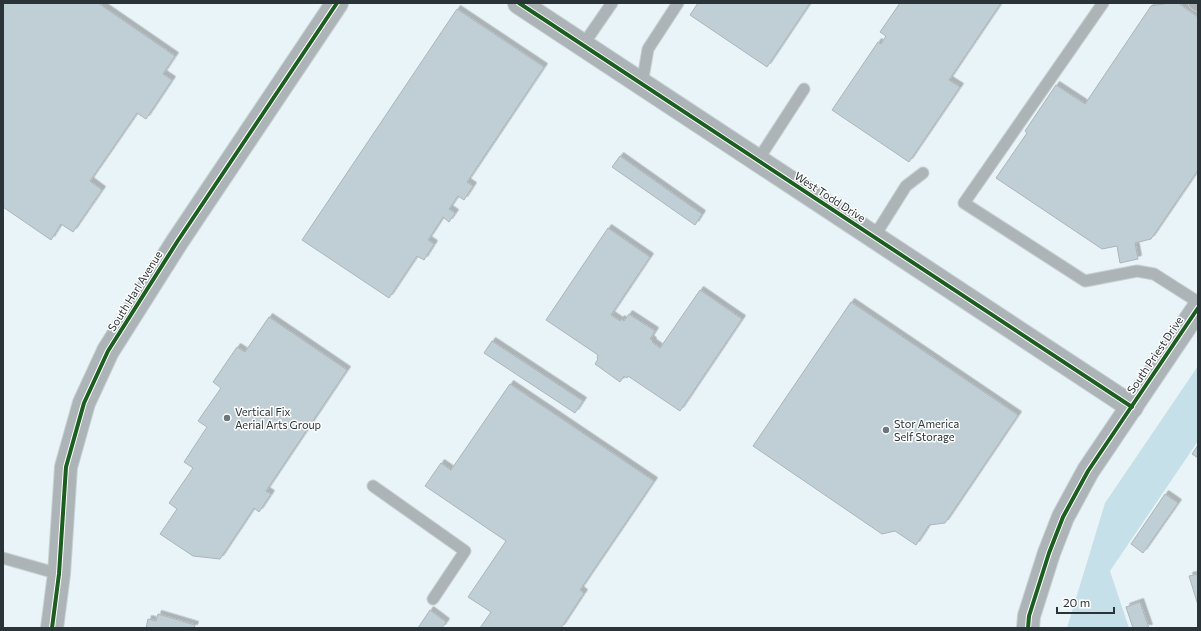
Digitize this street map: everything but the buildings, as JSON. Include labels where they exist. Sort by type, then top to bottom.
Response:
[{"type":"street","name":"South Harl Avenue","points":[[52,628],[59,574],[66,467],[84,403],[108,351],[177,242],[337,3]]},
{"type":"street","name":"West Todd Drive","points":[[519,3],[1132,407]]},
{"type":"street","name":"South Priest Drive","points":[[1028,628],[1030,616],[1047,560],[1063,517],[1088,471],[1198,308]]},
{"type":"lane","points":[[583,45],[612,3]]},
{"type":"lane","points":[[642,84],[648,49],[678,3]]},
{"type":"lane","points":[[1103,3],[964,203],[1084,281],[1137,271],[1154,274],[1198,302]]},
{"type":"lane","points":[[1194,3],[1198,6]]},
{"type":"lane","points":[[758,160],[804,89]]},
{"type":"lane","points":[[874,237],[906,186],[923,173]]},
{"type":"lane","points":[[373,486],[465,551],[433,599]]},
{"type":"lane","points":[[3,558],[59,574]]},
{"type":"shaded area","points":[[1198,366],[1198,441],[1110,571],[1129,628],[1067,628],[1105,503]]},
{"type":"cycle path","points":[[52,628],[59,574],[66,467],[84,403],[108,351],[177,242],[337,3]]},
{"type":"cycle path","points":[[519,3],[1132,407]]},
{"type":"cycle path","points":[[1028,628],[1029,616],[1049,553],[1063,517],[1088,471],[1198,308]]},
{"type":"place","name":"Vertical Fix Aerial Arts Group","points":[[227,418]]},
{"type":"place","name":"Stor America Self Storage","points":[[886,430]]}]
